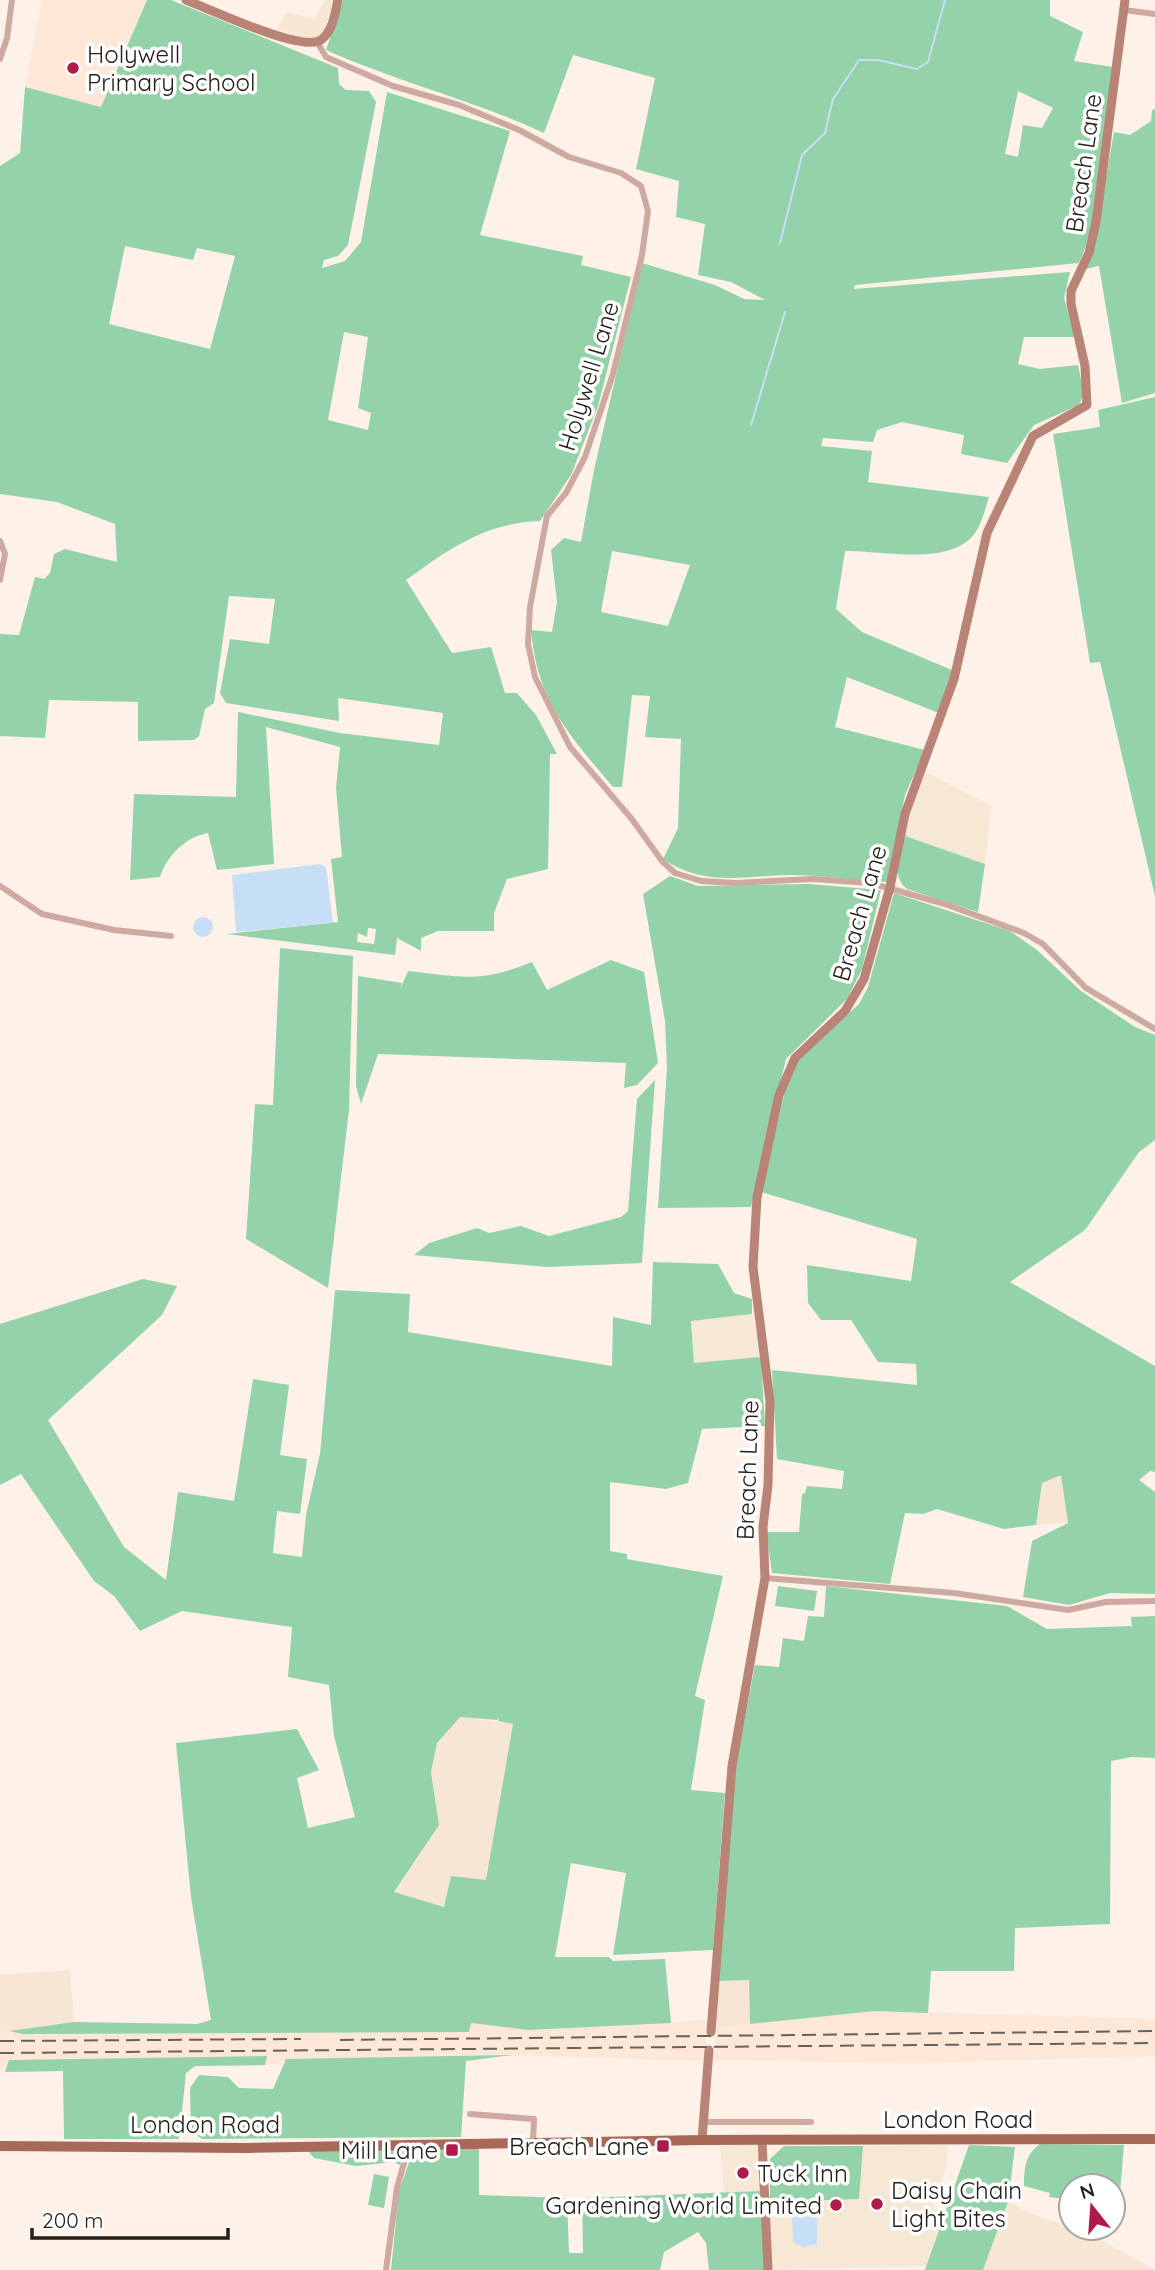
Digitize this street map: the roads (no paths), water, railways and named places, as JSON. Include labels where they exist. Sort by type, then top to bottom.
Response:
[{"type":"main road","name":"London Road","points":[[0,2146],[246,2148],[410,2143],[702,2140],[1155,2139]]},
{"type":"street","points":[[0,59],[8,38],[12,0]]},
{"type":"street","points":[[186,0],[303,43],[317,42],[329,29],[338,0]]},
{"type":"street","points":[[1124,5],[1155,14]]},
{"type":"street","name":"Breach Lane","points":[[711,2032],[732,1766],[765,1578],[763,1527],[770,1411],[753,1267],[757,1197],[787,1072],[805,1046],[845,1011],[856,996],[868,968],[890,887],[905,814],[954,679],[987,533],[1033,436],[1087,405],[1085,366],[1071,304],[1071,291],[1075,277],[1089,253],[1096,222],[1124,5]]},
{"type":"street","name":"Holywell Lane","points":[[317,42],[326,57],[393,86],[459,106],[519,130],[569,157],[621,173],[641,186],[648,211],[644,243],[613,374],[585,457],[566,493],[547,516],[528,636],[535,677],[570,747],[631,818],[662,861],[675,873],[701,881],[759,883],[813,879],[890,887],[1024,933],[1042,944],[1086,988],[1155,1029]]},
{"type":"street","points":[[0,541],[5,554],[0,580]]},
{"type":"street","points":[[0,886],[42,914],[114,930],[171,936]]},
{"type":"street","points":[[765,1578],[954,1592],[1068,1610],[1106,1602],[1155,1601]]},
{"type":"street","points":[[702,2140],[709,2050]]},
{"type":"street","points":[[470,2114],[534,2119],[533,2142]]},
{"type":"street","points":[[702,2122],[811,2122]]},
{"type":"street","points":[[762,2140],[768,2270]]},
{"type":"street","points":[[386,2270],[397,2189],[410,2143]]},
{"type":"water","points":[[320,864],[326,867],[333,923],[236,932],[232,875]]},
{"type":"water","points":[[203,917],[210,920],[213,927],[210,934],[203,937],[196,934],[193,927],[196,920]]},
{"type":"water","points":[[792,2217],[817,2218],[817,2244],[803,2247],[793,2242]]},
{"type":"waterway","points":[[780,243],[802,155],[825,133],[833,99],[859,60],[878,60],[917,69],[928,62],[945,0]]},
{"type":"waterway","points":[[751,425],[785,312]]},
{"type":"railway","points":[[340,2040],[1155,2031]]},
{"type":"railway","points":[[0,2041],[301,2039]]},
{"type":"railway","points":[[0,2053],[1155,2043]]},
{"type":"place","name":"Holywell Primary School","points":[[73,68]]},
{"type":"place","name":"Breach Lane","points":[[663,2146]]},
{"type":"place","name":"Mill Lane","points":[[452,2150]]},
{"type":"place","name":"Tuck Inn","points":[[743,2173]]},
{"type":"place","name":"Daisy Chain Light Bites","points":[[877,2204]]},
{"type":"place","name":"Gardening World Limited","points":[[836,2205]]}]
